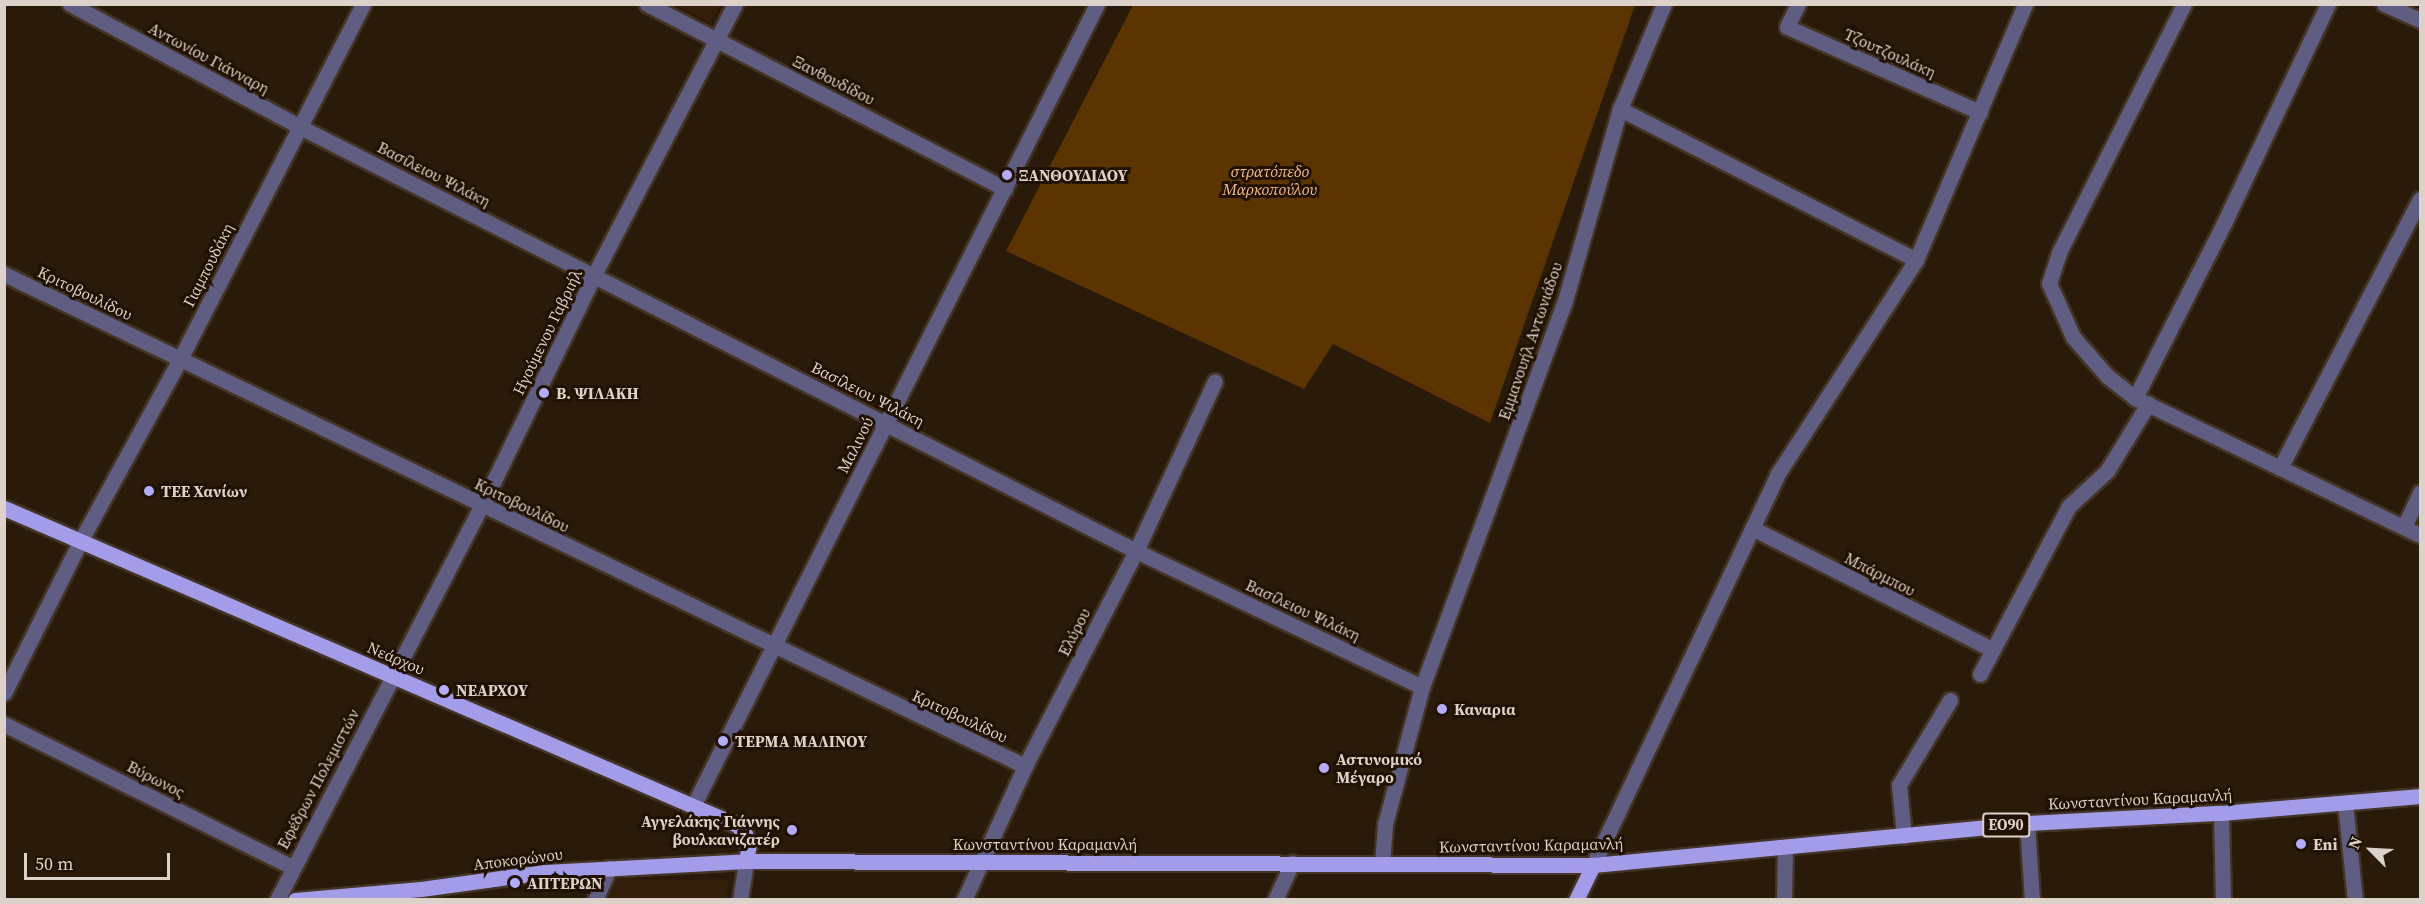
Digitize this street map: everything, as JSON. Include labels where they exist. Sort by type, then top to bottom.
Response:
[{"type":"main road","name":"Νεάρχου","points":[[4,508],[737,825],[745,834],[749,844],[746,861]]},
{"type":"main road","name":"Κωνσταντίνου Καραμανλή","points":[[746,861],[1593,865],[2027,823],[2221,813],[2421,796]]},
{"type":"main road","name":"Αποκορώνου","points":[[295,900],[419,894],[545,872],[746,861]]},
{"type":"main road","points":[[1576,900],[1593,865]]},
{"type":"street","name":"Αντωνίου Γιάνναρη","points":[[70,4],[300,127]]},
{"type":"street","name":"Γιαμπουδάκη","points":[[4,693],[81,540],[180,359],[363,4]]},
{"type":"street","name":"Ξανθουδίδου","points":[[647,4],[1005,189]]},
{"type":"street","name":"Ηγούμενου Γαβριήλ","points":[[393,676],[482,505],[594,275],[735,4]]},
{"type":"street","name":"Εμμανουήλ Αντωνιάδου","points":[[1382,864],[1384,824],[1422,687],[1564,303],[1620,109],[1664,4]]},
{"type":"street","name":"Τζουτζουλάκη","points":[[1798,4],[1787,27],[1980,112]]},
{"type":"street","points":[[1593,865],[1777,475],[1916,260],[2025,4]]},
{"type":"street","points":[[2184,4],[2060,253],[2049,283],[2073,337],[2107,376],[2141,401],[2421,535]]},
{"type":"street","points":[[1980,674],[2069,506],[2107,471],[2328,4]]},
{"type":"street","points":[[2384,4],[2421,20]]},
{"type":"street","name":"Μαλινού","points":[[693,806],[1005,189],[1095,5]]},
{"type":"street","points":[[1620,109],[1916,260]]},
{"type":"street","name":"Βασίλειου Ψιλάκη","points":[[300,127],[1136,551],[1422,687]]},
{"type":"street","points":[[2280,468],[2421,199]]},
{"type":"street","name":"Κριτοβουλίδου","points":[[4,274],[773,647],[1025,766]]},
{"type":"street","name":"Ελύρου","points":[[964,900],[1025,766],[1136,551],[1215,381]]},
{"type":"street","points":[[2404,527],[2421,492]]},
{"type":"street","name":"Μπάρμπου","points":[[1752,528],[1993,650]]},
{"type":"street","name":"Εφέδρων Πολεμιστών","points":[[277,900],[292,867],[393,676]]},
{"type":"street","points":[[1904,836],[1899,785],[1950,700]]},
{"type":"street","name":"Βύρωνος","points":[[4,724],[292,867]]},
{"type":"street","points":[[2345,803],[2355,900]]},
{"type":"street","points":[[2221,813],[2223,900]]},
{"type":"street","points":[[2027,823],[2032,900]]},
{"type":"street","points":[[1784,900],[1785,848]]},
{"type":"street","points":[[740,900],[746,861]]},
{"type":"street","points":[[1275,900],[1292,864]]},
{"type":"street","points":[[596,900],[609,868]]},
{"type":"shaded area","points":[[675,5],[720,5],[711,23]]},
{"type":"shaded area","points":[[616,879],[727,880],[728,886],[726,899],[608,899]]},
{"type":"green space","name":"στρατόπεδο Μαρκοπούλου","points":[[1133,5],[1635,5],[1490,423],[1333,344],[1304,389],[1006,251]]},
{"type":"place","name":"ΞΑΝΘΟΥΔΙΔΟΥ","points":[[1007,175]]},
{"type":"place","name":"Β. ΨΙΛΑΚΗ","points":[[544,393]]},
{"type":"place","name":"ΤΕΕ Χανίων","points":[[149,491]]},
{"type":"place","name":"ΝΕΑΡΧΟΥ","points":[[444,690]]},
{"type":"place","name":"Καναρια","points":[[1442,709]]},
{"type":"place","name":"ΤΕΡΜΑ ΜΑΛΙΝΟΥ","points":[[723,741]]},
{"type":"place","name":"Αστυνομικό Μέγαρο","points":[[1324,768]]},
{"type":"place","name":"Αγγελάκης Γιάννης βουλκανιζατέρ","points":[[792,830]]},
{"type":"place","name":"Eni","points":[[2301,844]]},
{"type":"place","name":"ΑΠΤΕΡΩΝ","points":[[515,883]]}]
